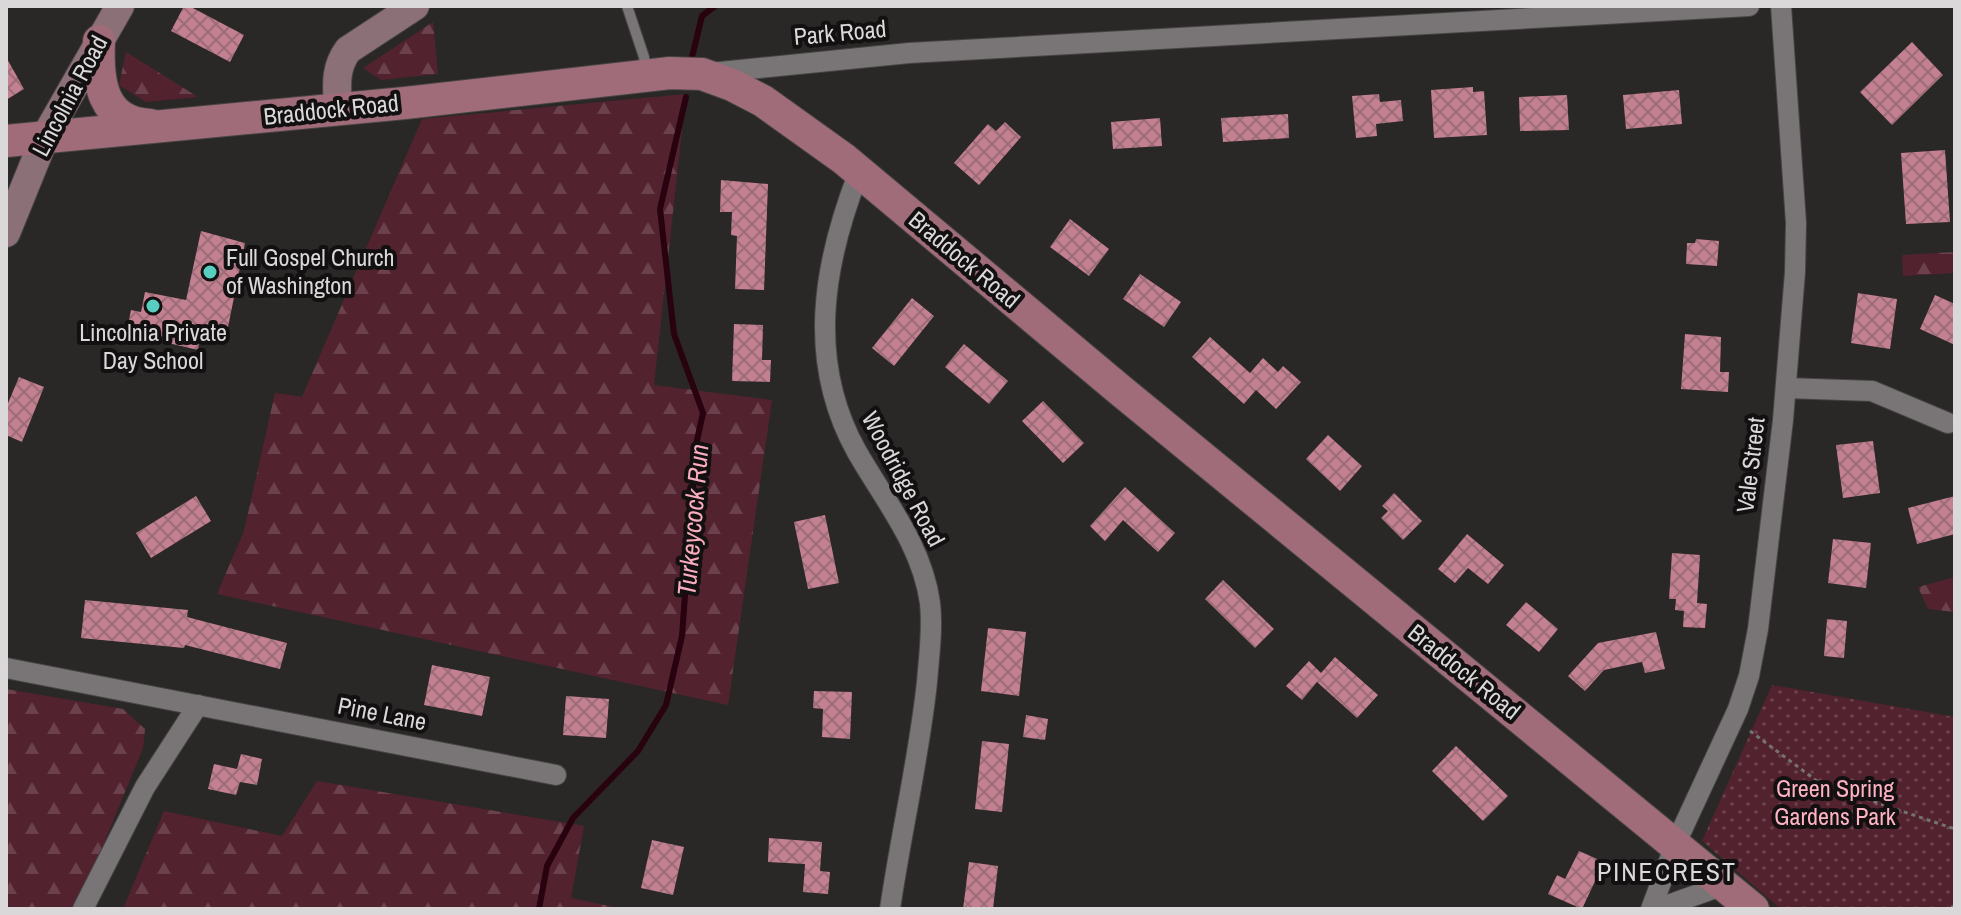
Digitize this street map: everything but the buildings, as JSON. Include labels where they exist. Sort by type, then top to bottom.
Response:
[{"type":"main road","name":"Lincolnia Road","points":[[6,233],[45,137],[120,6]]},
{"type":"main road","points":[[338,109],[336,75],[340,60],[348,50],[415,6]]},
{"type":"main road","points":[[99,41],[101,89],[115,112],[136,124],[173,127]]},
{"type":"main road","name":"Braddock Road","points":[[6,141],[173,127],[670,73],[702,74],[732,85],[763,101],[859,172],[1753,909]]},
{"type":"street","name":"Park Road","points":[[702,74],[909,53],[1749,6]]},
{"type":"street","name":"Vale Street","points":[[1651,909],[1675,845],[1734,719],[1749,676],[1758,629],[1786,388],[1795,272],[1796,223],[1781,6]]},
{"type":"street","name":"Woodridge Road","points":[[859,172],[834,246],[823,332],[825,362],[841,420],[917,554],[930,605],[931,637],[923,718],[890,909]]},
{"type":"street","points":[[1786,388],[1872,391],[1948,423]]},
{"type":"street","name":"Pine Lane","points":[[6,668],[556,775]]},
{"type":"street","points":[[83,909],[145,787],[198,705]]},
{"type":"street","points":[[1657,909],[1724,885]]},
{"type":"lane","points":[[627,6],[647,75]]},
{"type":"path","points":[[1734,719],[1821,784],[1955,829]]},
{"type":"path","points":[[1951,909],[1955,903]]},
{"type":"green space","points":[[433,22],[438,74],[381,80],[363,68]]},
{"type":"green space","points":[[126,52],[198,97],[146,102],[119,85]]},
{"type":"green space","points":[[686,94],[654,385],[772,400],[728,705],[217,594],[244,531],[275,393],[302,397],[422,119]]},
{"type":"green space","points":[[1955,252],[1955,273],[1903,276],[1902,255]]},
{"type":"green space","points":[[1955,577],[1955,612],[1928,609],[1918,587]]},
{"type":"green space","name":"Green Spring Gardens Park","points":[[1772,685],[1955,717],[1955,909],[1781,909],[1702,841]]},
{"type":"green space","points":[[6,689],[123,709],[145,729],[143,748],[77,909],[6,909]]},
{"type":"green space","points":[[317,781],[584,826],[571,898],[624,909],[123,909],[164,811],[282,836]]},
{"type":"waterway","name":"Turkeycock Run","points":[[692,57],[702,16],[715,6]]},
{"type":"waterway","name":"Turkeycock Run","points":[[539,909],[547,866],[573,818],[638,751],[666,705],[682,636],[696,445],[703,413],[674,334],[660,209],[686,97]]},
{"type":"place","name":"Full Gospel Church of Washington","points":[[210,272]]},
{"type":"place","name":"Lincolnia Private Day School","points":[[153,306]]},
{"type":"district","name":"PINECREST","points":[[1667,872]]}]
